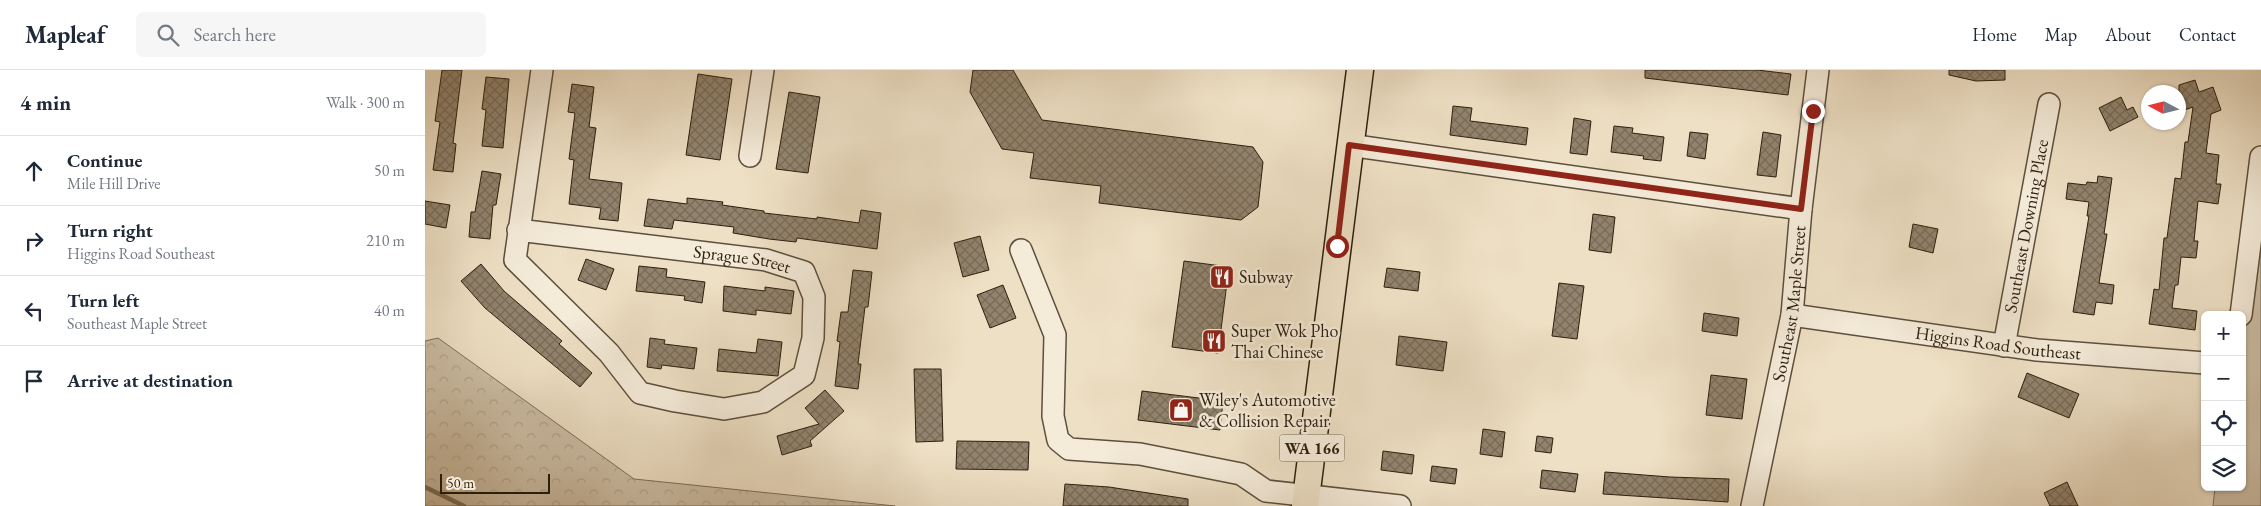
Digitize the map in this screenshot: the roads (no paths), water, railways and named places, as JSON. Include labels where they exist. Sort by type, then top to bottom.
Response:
[{"type":"main road","name":"WA 166","points":[[1305,501],[1349,145],[1361,70]]},
{"type":"street","name":"Sprague Street","points":[[518,230],[766,260],[804,272],[814,297],[813,338],[804,376],[763,402],[724,408],[675,401],[641,393],[609,354],[515,260],[518,230],[542,70]]},
{"type":"street","points":[[750,156],[763,70]]},
{"type":"street","name":"Southeast Maple Street","points":[[1752,506],[1792,315],[1801,209],[1819,70]]},
{"type":"street","name":"Southeast Downing Place","points":[[2004,346],[2049,104]]},
{"type":"street","points":[[1349,145],[1801,209]]},
{"type":"street","points":[[2242,311],[2261,158]]},
{"type":"street","points":[[1021,250],[1055,335],[1053,416],[1058,440],[1069,449],[1140,454],[1241,474],[1266,491],[1305,501],[1400,506]]},
{"type":"street","name":"Higgins Road Southeast","points":[[1792,315],[2004,346],[2201,363]]},
{"type":"waterway","points":[[425,487],[464,506]]},
{"type":"place","name":"Subway","points":[[1222,277]]},
{"type":"place","name":"Super Wok Pho Thai Chinese","points":[[1214,341]]},
{"type":"place","name":"Wiley's Automotive & Collision Repair","points":[[1181,410]]}]
